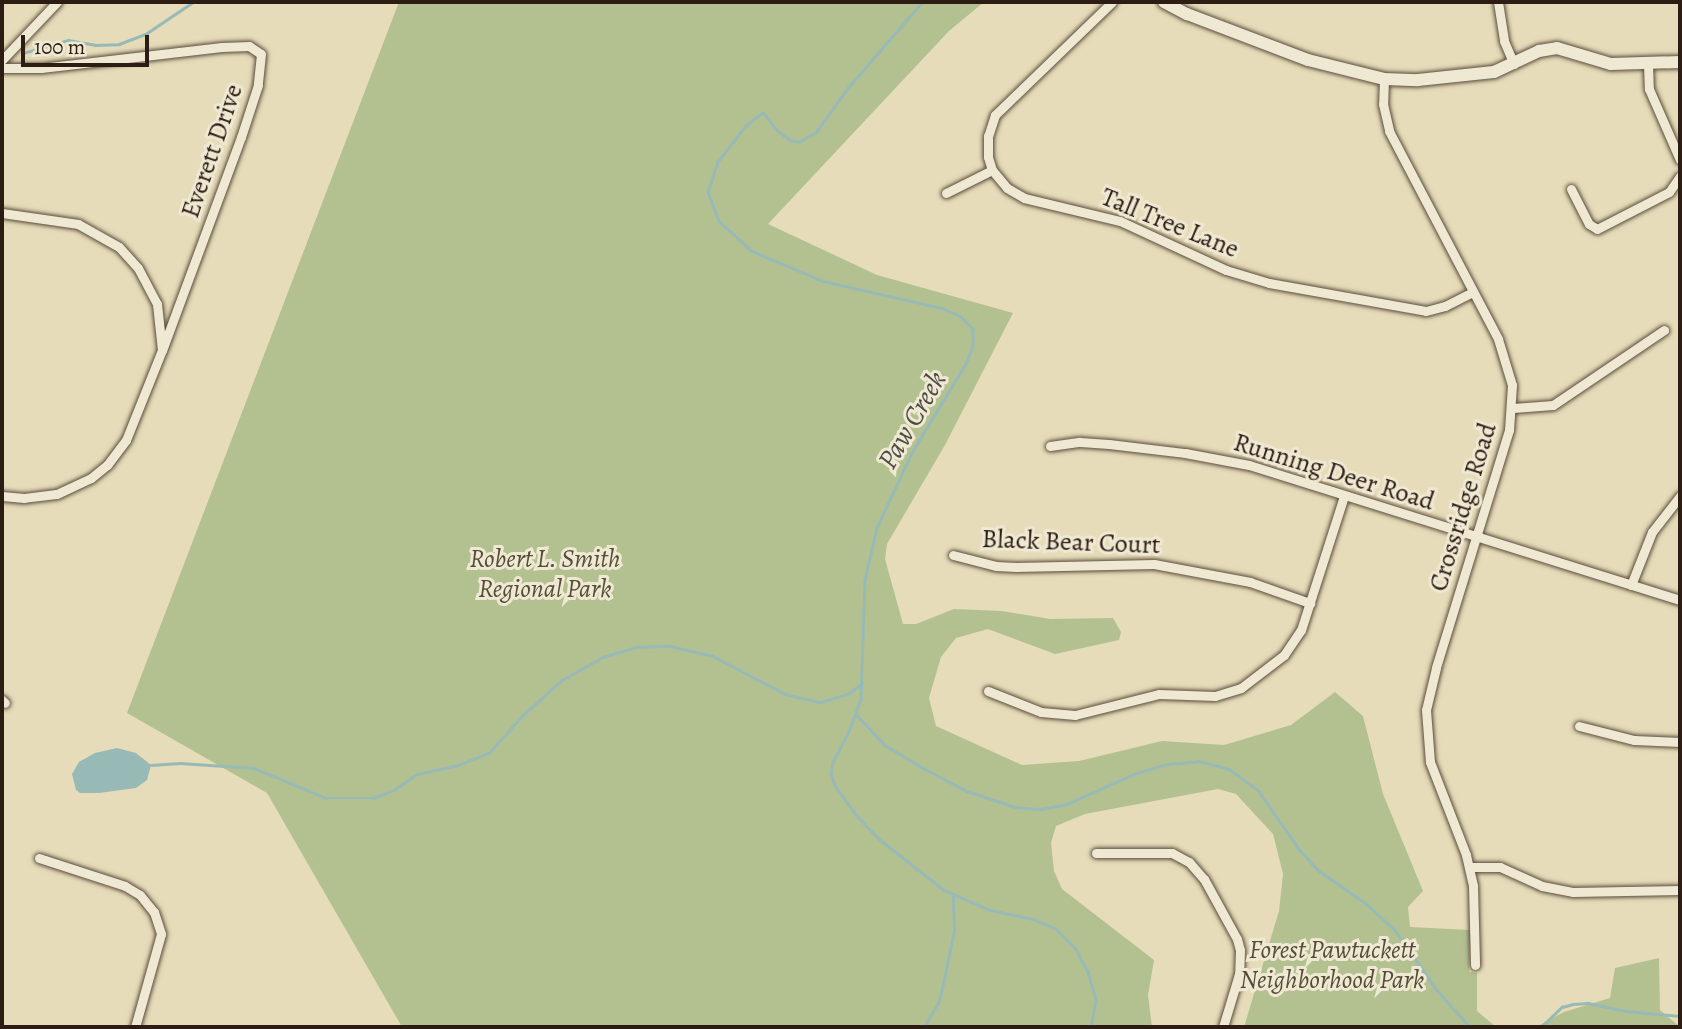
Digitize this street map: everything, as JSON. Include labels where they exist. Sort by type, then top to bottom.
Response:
[{"type":"street","points":[[2,60],[57,2]]},
{"type":"street","points":[[946,193],[992,170],[988,136],[998,110],[1112,2]]},
{"type":"street","points":[[1164,2],[1188,14],[1308,60],[1384,79],[1478,75],[1514,64],[1539,51],[1557,48],[1611,64],[1680,62]]},
{"type":"street","points":[[1499,2],[1504,41],[1514,64]]},
{"type":"street","name":"Everett Drive","points":[[2,68],[41,68],[222,47],[249,46],[261,54],[258,85],[245,124],[162,350]]},
{"type":"street","points":[[1648,64],[1649,89],[1680,160]]},
{"type":"street","name":"Crossridge Road","points":[[1384,79],[1383,104],[1389,131],[1505,356],[1512,384],[1513,408],[1506,443],[1429,690],[1425,725],[1434,776],[1469,867],[1475,902],[1475,965]]},
{"type":"street","name":"Tall Tree Lane","points":[[992,170],[1007,188],[1024,198],[1120,221],[1197,258],[1258,281],[1426,311],[1445,306],[1473,292]]},
{"type":"street","points":[[1571,189],[1589,224],[1597,229],[1669,192],[1680,176]]},
{"type":"street","points":[[2,213],[78,224],[119,247],[138,268],[157,304],[162,350],[140,410],[118,452],[91,478],[50,496],[2,496]]},
{"type":"street","points":[[1513,408],[1553,405],[1664,330]]},
{"type":"street","name":"Running Deer Road","points":[[1050,446],[1080,442],[1196,455],[1249,465],[1680,600]]},
{"type":"street","points":[[988,691],[1041,712],[1062,715],[1090,714],[1159,694],[1224,694],[1241,688],[1284,654],[1301,630],[1344,496]]},
{"type":"street","points":[[1631,585],[1652,532],[1680,496]]},
{"type":"street","name":"Black Bear Court","points":[[953,555],[1016,567],[1154,564],[1250,582],[1310,603]]},
{"type":"street","points":[[1579,726],[1634,740],[1680,742]]},
{"type":"street","points":[[1096,853],[1172,853],[1189,862],[1204,879],[1237,939],[1240,950],[1239,974],[1223,1027]]},
{"type":"street","points":[[39,858],[125,886],[140,895],[154,912],[161,934],[135,1027]]},
{"type":"street","points":[[1469,867],[1500,867],[1542,886],[1573,892],[1680,890]]},
{"type":"green space","name":"Robert L. Smith Regional Park","points":[[399,2],[984,2],[949,31],[768,224],[877,275],[1013,313],[945,445],[887,544],[885,559],[903,624],[916,624],[954,609],[1002,611],[1050,619],[1113,618],[1121,632],[1119,640],[1055,654],[988,629],[956,638],[941,657],[929,698],[936,726],[1022,765],[1079,761],[1162,741],[1224,745],[1291,725],[1335,692],[1363,716],[1383,794],[1423,891],[1408,907],[1410,927],[1470,930],[1469,972],[1477,973],[1477,1011],[1496,1027],[1244,1027],[1279,911],[1283,874],[1273,834],[1236,794],[1218,789],[1085,814],[1056,826],[1051,843],[1054,871],[1062,889],[1154,960],[1148,995],[1152,1027],[402,1027],[267,793],[127,713]]},
{"type":"green space","points":[[1659,958],[1660,1010],[1680,1027],[1536,1027],[1564,1012],[1610,998],[1615,968]]},
{"type":"water","points":[[117,748],[136,753],[151,765],[147,780],[136,788],[99,793],[80,793],[76,790],[72,774],[79,762],[95,753]]},
{"type":"waterway","points":[[23,53],[68,40],[95,45],[119,44],[147,33],[193,2]]},
{"type":"waterway","name":"Paw Creek","points":[[923,2],[849,87],[816,133],[800,142],[791,141],[778,132],[763,113],[746,126],[718,162],[708,192],[719,221],[752,251],[823,281],[942,308],[960,316],[973,329],[973,346],[966,364],[913,451],[877,528],[865,580],[861,699],[849,732],[833,762],[831,774],[836,787],[856,815],[878,838],[944,890],[990,910],[1033,919],[1056,929],[1076,949],[1088,972],[1096,1000],[1091,1027]]},
{"type":"waterway","points":[[151,765],[180,763],[254,768],[326,798],[373,798],[394,790],[417,774],[456,766],[489,753],[522,716],[562,680],[603,657],[636,647],[670,646],[713,656],[785,694],[821,702],[848,694],[862,683]]},
{"type":"waterway","points":[[857,715],[885,745],[923,768],[967,791],[1015,807],[1040,809],[1067,804],[1134,774],[1167,764],[1199,761],[1229,769],[1258,790],[1299,849],[1318,870],[1364,902],[1395,930],[1437,990],[1470,1027]]},
{"type":"waterway","points":[[924,1027],[939,1001],[943,984],[954,931],[953,895]]},
{"type":"waterway","points":[[1541,1027],[1562,1007],[1573,1004],[1588,1003],[1625,1011],[1680,1016]]},
{"type":"park label","name":"Forest Pawtuckett Neighborhood Park","points":[[1332,965]]}]
